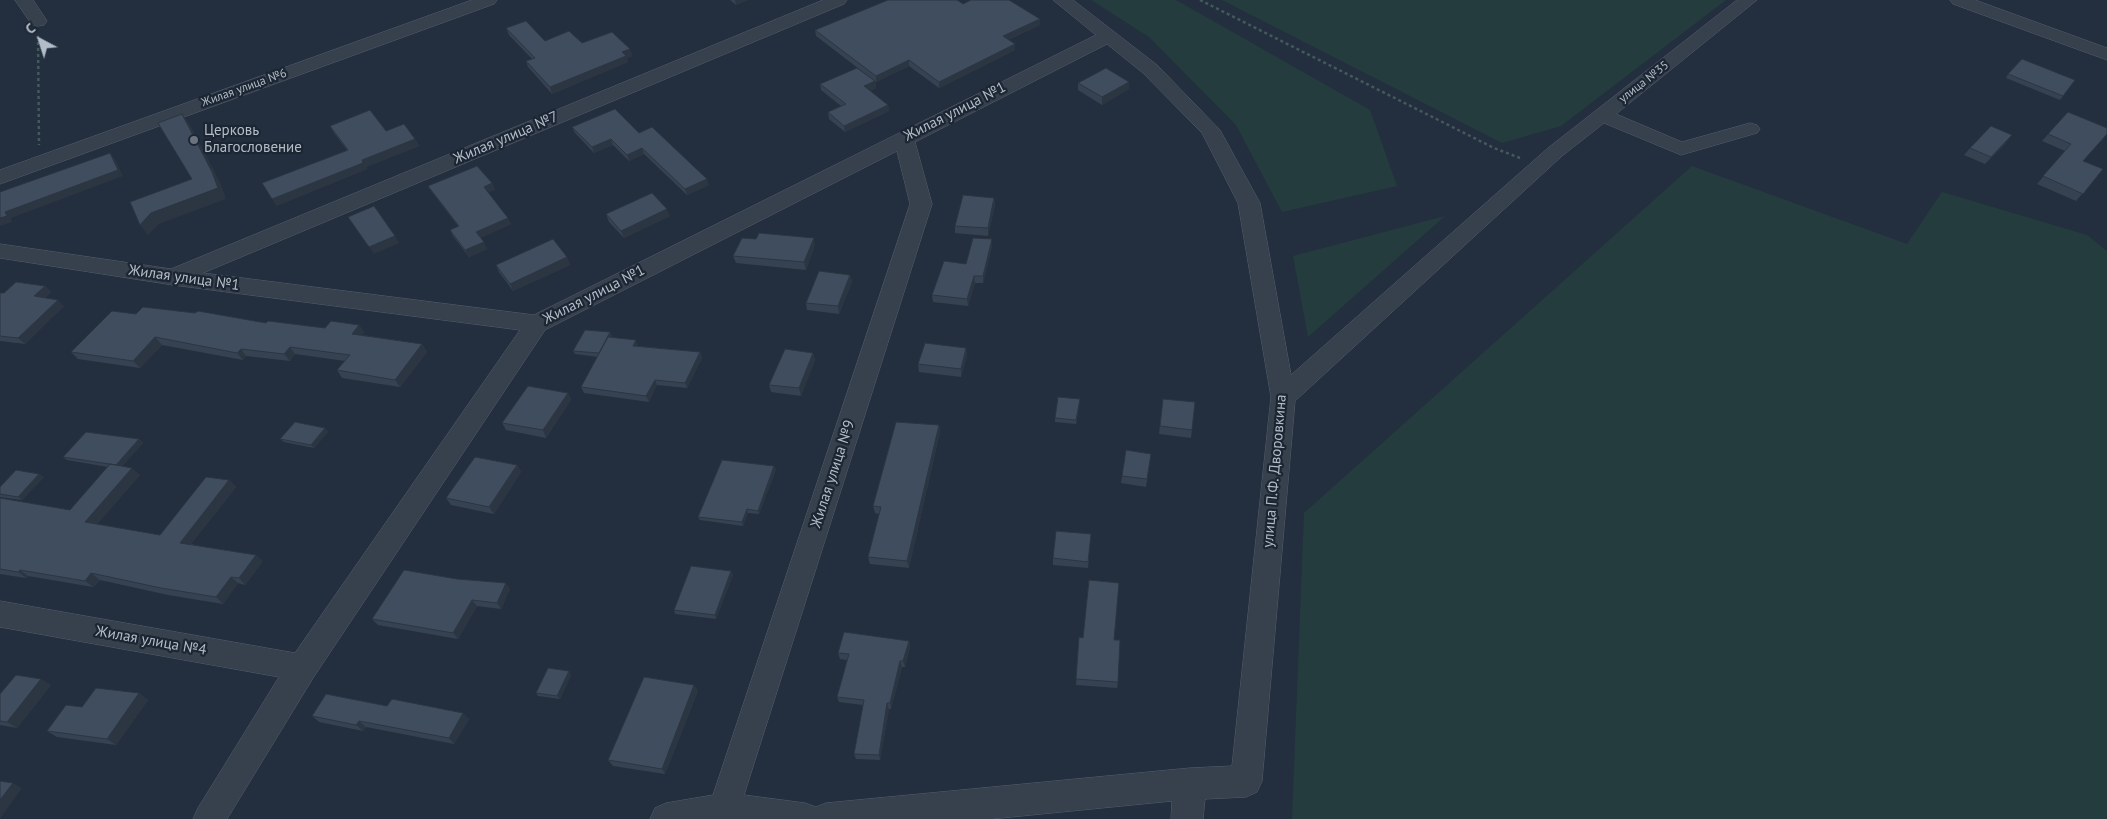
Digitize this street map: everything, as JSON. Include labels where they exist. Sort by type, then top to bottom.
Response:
[{"type":"street","points":[[24,0],[38,21]]},
{"type":"street","name":"Жилая улица №6","points":[[0,177],[488,0]]},
{"type":"street","name":"Жилая улица №7","points":[[173,277],[838,0]]},
{"type":"street","name":"улица П.Ф. Дворовкина","points":[[1062,0],[1150,69],[1210,130],[1249,203],[1283,397],[1246,781],[1190,784]]},
{"type":"street","name":"улица №35","points":[[1283,397],[1540,165],[1748,0]]},
{"type":"street","points":[[1959,0],[2107,54]]},
{"type":"street","name":"Жилая улица №1","points":[[0,251],[173,277],[537,324],[1108,36]]},
{"type":"street","points":[[1602,115],[1681,149],[1750,129]]},
{"type":"street","name":"Жилая улица №9","points":[[724,809],[921,204],[904,138]]},
{"type":"street","points":[[209,819],[302,668],[537,324]]},
{"type":"street","name":"Жилая улица №4","points":[[0,614],[302,668]]},
{"type":"street","points":[[826,819],[1190,784],[1187,819]]},
{"type":"street","points":[[666,819],[724,809],[805,819]]},
{"type":"path","points":[[1200,0],[1494,148],[1540,165]]},
{"type":"path","points":[[38,21],[39,163]]},
{"type":"green space","points":[[1091,0],[1176,0],[1370,110],[1397,186],[1282,212],[1236,125],[1149,37]]},
{"type":"green space","points":[[1222,0],[1726,0],[1561,126],[1502,143]]},
{"type":"green space","points":[[1692,166],[1907,244],[1942,192],[2087,235],[2107,251],[2107,819],[1292,819],[1304,513]]},
{"type":"green space","points":[[1445,216],[1308,337],[1293,256]]},
{"type":"building","points":[[888,0],[957,0],[963,4],[971,0],[1009,0],[1040,19],[1003,36],[1015,44],[939,82],[909,60],[876,76],[815,30]]},
{"type":"building","points":[[526,21],[545,41],[569,31],[582,43],[612,32],[630,49],[622,52],[626,56],[550,87],[526,61],[535,58],[506,28]]},
{"type":"building","points":[[2022,59],[2075,80],[2063,96],[2008,74]]},
{"type":"building","points":[[857,68],[875,81],[864,86],[888,105],[844,126],[828,112],[846,104],[820,84]]},
{"type":"building","points":[[1106,68],[1129,82],[1102,97],[1078,83]]},
{"type":"building","points":[[615,109],[639,133],[652,127],[707,179],[685,189],[642,148],[627,155],[611,139],[592,147],[572,127]]},
{"type":"building","points":[[370,110],[386,131],[404,124],[415,139],[362,160],[363,163],[272,199],[262,183],[348,150],[330,126]]},
{"type":"building","points":[[2068,112],[2107,128],[2107,134],[2083,161],[2103,169],[2083,194],[2043,176],[2071,144],[2048,134]]},
{"type":"building","points":[[182,114],[212,172],[218,188],[151,213],[140,225],[130,202],[192,179],[158,123]]},
{"type":"building","points":[[1991,126],[2012,135],[1991,157],[1970,148]]},
{"type":"building","points":[[110,153],[118,170],[5,212],[7,216],[0,218],[0,192]]},
{"type":"building","points":[[477,166],[492,183],[484,187],[508,218],[476,232],[484,242],[465,250],[450,230],[459,226],[428,186]]},
{"type":"building","points":[[652,193],[667,209],[621,231],[606,214]]},
{"type":"building","points":[[963,195],[994,198],[988,228],[955,226]]},
{"type":"building","points":[[374,206],[395,236],[369,247],[348,217]]},
{"type":"building","points":[[759,233],[814,238],[804,262],[733,256],[742,238],[756,239]]},
{"type":"building","points":[[973,238],[992,239],[983,276],[974,276],[967,299],[932,295],[944,261],[966,264]]},
{"type":"building","points":[[553,239],[567,257],[510,284],[496,265]]},
{"type":"building","points":[[819,271],[850,275],[838,306],[806,303]]},
{"type":"building","points":[[16,282],[45,286],[34,296],[58,300],[18,338],[0,336],[0,293],[4,293]]},
{"type":"building","points":[[143,307],[195,313],[198,311],[266,323],[268,321],[325,328],[331,321],[359,325],[352,334],[422,344],[395,380],[337,370],[350,355],[290,347],[284,354],[241,349],[237,353],[155,337],[133,361],[71,352],[112,311],[136,314]]},
{"type":"building","points":[[585,330],[610,332],[599,353],[573,351]]},
{"type":"building","points":[[608,337],[636,340],[633,346],[700,352],[685,383],[655,380],[646,396],[581,387]]},
{"type":"building","points":[[925,343],[966,348],[961,369],[918,364]]},
{"type":"building","points":[[785,349],[813,353],[799,388],[769,385]]},
{"type":"building","points":[[528,386],[568,393],[543,430],[502,423]]},
{"type":"building","points":[[1058,397],[1080,399],[1076,420],[1055,418]]},
{"type":"building","points":[[1163,399],[1195,402],[1192,430],[1160,426]]},
{"type":"building","points":[[295,422],[325,428],[311,445],[280,439]]},
{"type":"building","points":[[896,422],[939,425],[907,561],[868,557],[881,507],[873,506]]},
{"type":"building","points":[[86,432],[139,439],[116,465],[63,457]]},
{"type":"building","points":[[1126,450],[1151,454],[1147,479],[1122,476]]},
{"type":"building","points":[[475,457],[517,465],[489,507],[446,498]]},
{"type":"building","points":[[722,460],[774,466],[758,511],[747,509],[742,522],[698,517]]},
{"type":"building","points":[[110,464],[132,468],[85,522],[160,535],[206,477],[229,480],[180,543],[256,555],[239,578],[231,577],[216,597],[161,588],[91,573],[85,581],[20,570],[18,572],[0,569],[0,498],[70,510]]},
{"type":"building","points":[[16,470],[39,474],[18,497],[0,494],[0,487]]},
{"type":"building","points":[[1056,531],[1091,534],[1088,562],[1053,558]]},
{"type":"building","points":[[691,566],[731,571],[715,615],[674,610]]},
{"type":"building","points":[[404,570],[457,579],[506,583],[497,603],[472,600],[453,633],[372,619]]},
{"type":"building","points":[[1089,580],[1119,583],[1114,640],[1120,640],[1118,682],[1076,679],[1079,637],[1083,638]]},
{"type":"building","points":[[844,632],[909,641],[903,661],[900,661],[890,703],[887,703],[879,755],[854,754],[864,700],[837,697],[849,654],[838,653]]},
{"type":"building","points":[[548,668],[569,671],[557,696],[536,693]]},
{"type":"building","points":[[16,675],[41,679],[7,722],[0,721],[0,694]]},
{"type":"building","points":[[644,677],[694,685],[662,769],[608,760]]},
{"type":"building","points":[[96,688],[139,693],[107,739],[47,731],[66,705],[82,707]]},
{"type":"building","points":[[326,694],[387,706],[392,699],[463,713],[449,738],[359,721],[356,725],[312,716]]},
{"type":"building","points":[[0,781],[13,783],[0,800]]},
{"type":"place","name":"Церковь Благословение","points":[[194,140]]}]
